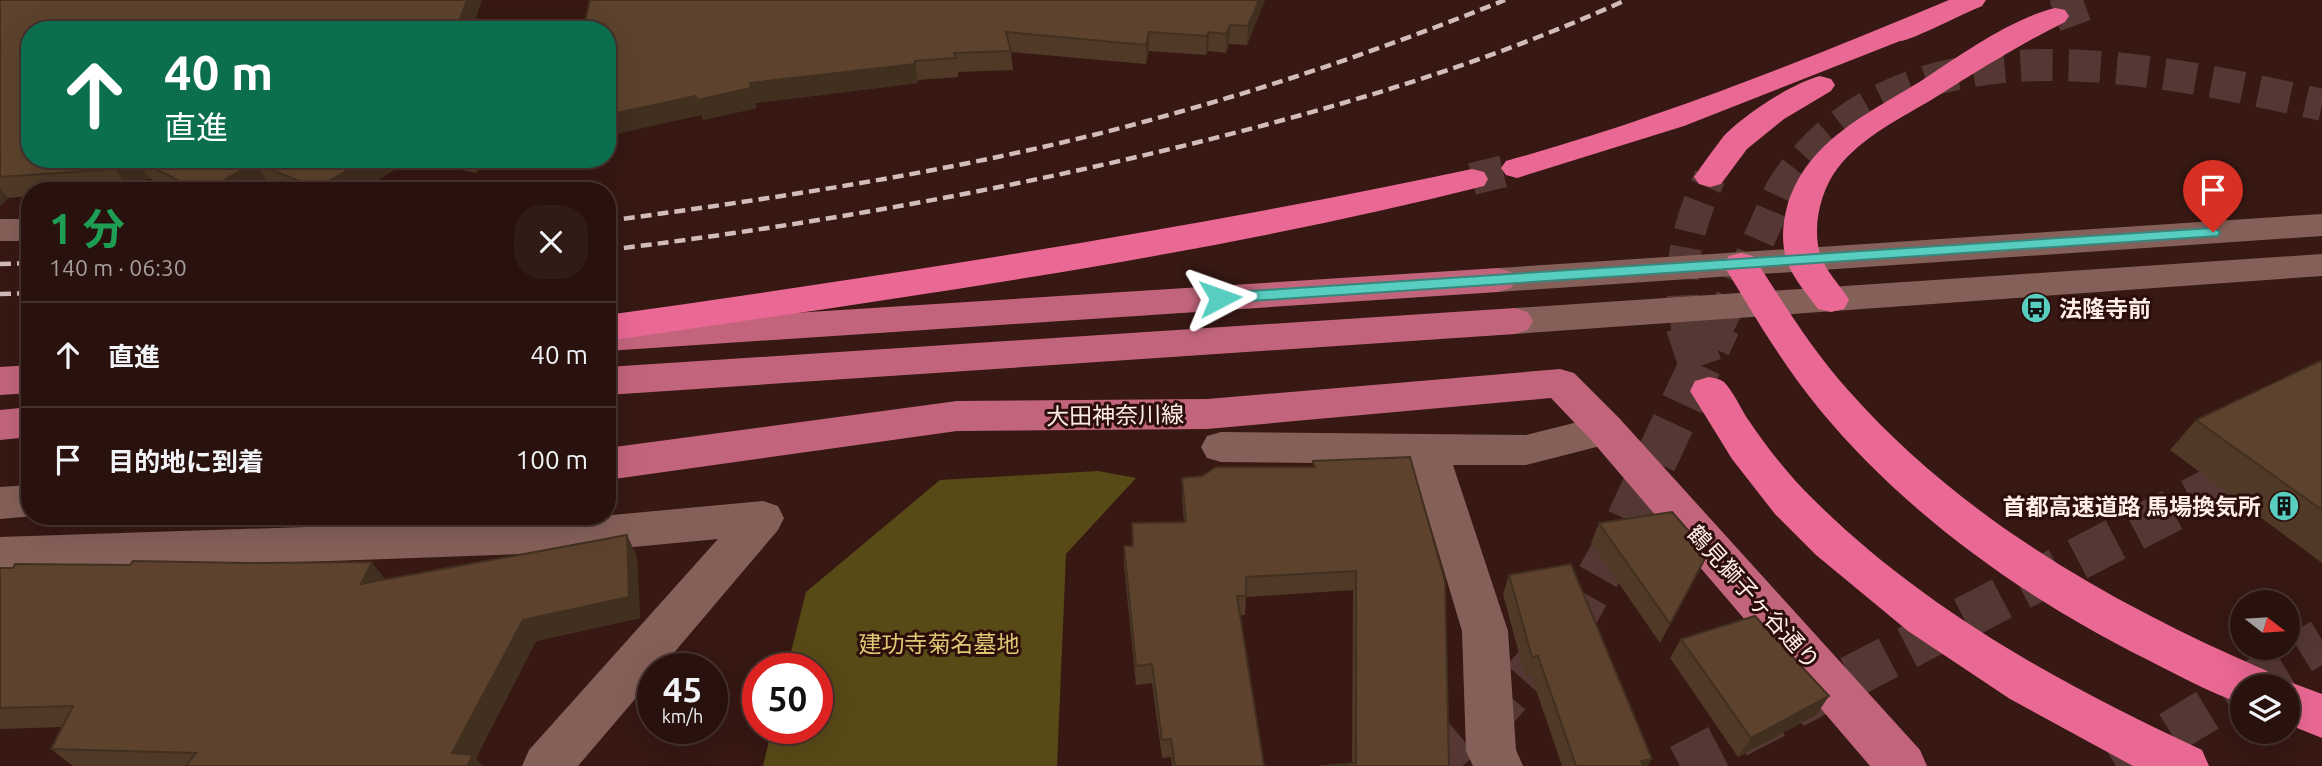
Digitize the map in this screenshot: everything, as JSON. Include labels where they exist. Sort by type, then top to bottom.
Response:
[{"type":"highway","points":[[1517,168],[1659,127],[1733,100],[1972,0]]},
{"type":"highway","points":[[1831,300],[1804,260],[1800,232],[1805,202],[1816,177],[1834,152],[1863,129],[2019,33],[2055,16]]},
{"type":"highway","points":[[1710,177],[1736,142],[1773,113],[1925,20]]},
{"type":"highway","points":[[616,327],[1128,249],[1275,222],[1472,179]]},
{"type":"highway","points":[[1741,264],[1800,357],[1847,415],[1905,475],[1981,535],[2086,603],[2202,666],[2230,678]]},
{"type":"highway","points":[[1709,391],[1740,440],[1789,502],[1850,560],[1926,619],[2020,678],[2125,739],[2184,766]]},
{"type":"highway","points":[[2300,707],[2322,716]]},
{"type":"main road","points":[[616,337],[1498,280]]},
{"type":"main road","points":[[616,380],[1514,321]]},
{"type":"main road","points":[[0,382],[21,380]]},
{"type":"main road","name":"大田神奈川線","points":[[616,463],[957,416],[1207,414],[1560,383],[1606,429]]},
{"type":"main road","points":[[0,425],[21,423]]},
{"type":"main road","name":"鶴見獅子ヶ谷通り","points":[[1606,429],[1902,766]]},
{"type":"street","points":[[1498,280],[2322,225]]},
{"type":"street","points":[[0,230],[21,229]]},
{"type":"street","points":[[1514,321],[2322,265]]},
{"type":"street","points":[[1221,447],[1527,450],[1606,429]]},
{"type":"street","points":[[1428,449],[1485,631],[1491,751],[1498,766]]},
{"type":"street","points":[[0,503],[21,502]]},
{"type":"street","points":[[0,555],[580,535],[762,518],[547,766]]},
{"type":"green space","name":"建功寺菊名墓地","points":[[1098,471],[1136,478],[1066,554],[1057,766],[763,766],[768,744],[833,744],[833,653],[791,653],[806,592],[940,480]]},
{"type":"building","points":[[0,0],[467,0],[459,21],[21,21],[21,168],[117,168],[0,177]]},
{"type":"building","points":[[590,0],[1259,0],[1248,26],[1230,25],[1226,34],[1209,32],[1206,36],[1149,32],[1146,45],[1006,32],[1011,51],[954,53],[956,58],[750,83],[751,88],[697,100],[696,96],[616,113],[616,21],[585,21]]},
{"type":"building","points":[[154,168],[246,168],[220,182],[181,182]]},
{"type":"building","points":[[267,168],[352,168],[327,182],[301,182]]},
{"type":"building","points":[[2322,361],[2322,510],[2196,420]]},
{"type":"building","points":[[1410,457],[1445,581],[1449,766],[1320,766],[1356,763],[1356,571],[1246,577],[1246,596],[1237,596],[1264,766],[1175,766],[1171,739],[1162,740],[1152,664],[1136,666],[1124,546],[1133,546],[1132,523],[1186,522],[1182,478],[1202,476],[1216,467],[1315,467],[1313,461]]},
{"type":"building","points":[[1672,512],[1708,553],[1670,624],[1599,523]]},
{"type":"building","points":[[627,535],[629,597],[523,620],[452,753],[473,755],[467,766],[186,766],[196,753],[51,749],[73,706],[0,708],[0,568],[13,568],[15,564],[130,565],[133,561],[372,562],[361,584]]},
{"type":"building","points":[[1571,564],[1652,759],[1641,761],[1643,766],[1576,766],[1538,656],[1532,657],[1509,575]]},
{"type":"building","points":[[1755,616],[1829,696],[1751,738],[1681,639]]},
{"type":"tunnel","points":[[2055,16],[2099,0]]},
{"type":"tunnel","points":[[1718,327],[1788,179],[1839,126],[1899,92],[1965,72],[2037,65],[2110,68],[2184,77],[2322,105]]},
{"type":"tunnel","points":[[1472,179],[1517,168]]},
{"type":"tunnel","points":[[1687,327],[1683,269],[1695,214],[1710,177]]},
{"type":"tunnel","points":[[1687,325],[1700,365]]},
{"type":"tunnel","points":[[1700,365],[1719,325]]},
{"type":"tunnel","points":[[1429,766],[1497,709],[1570,626],[1617,543],[1700,365]]},
{"type":"tunnel","points":[[1700,365],[1705,379]]},
{"type":"tunnel","points":[[1680,766],[2322,432]]},
{"type":"tunnel","points":[[2266,674],[2322,640]]},
{"type":"tunnel","points":[[2116,766],[2230,696]]},
{"type":"railway","points":[[616,220],[895,177],[1109,131],[1303,74],[1505,0]]},
{"type":"railway","points":[[616,249],[903,206],[1049,177],[1195,143],[1414,81],[1521,44],[1626,0]]},
{"type":"railway","points":[[0,264],[21,263]]},
{"type":"railway","points":[[0,294],[21,293]]},
{"type":"place","name":"法隆寺前","points":[[2036,308]]},
{"type":"place","name":"首都高速道路 馬場換気所","points":[[2284,506]]},
{"type":"route","points":[[1220,298],[2213,232]]}]
